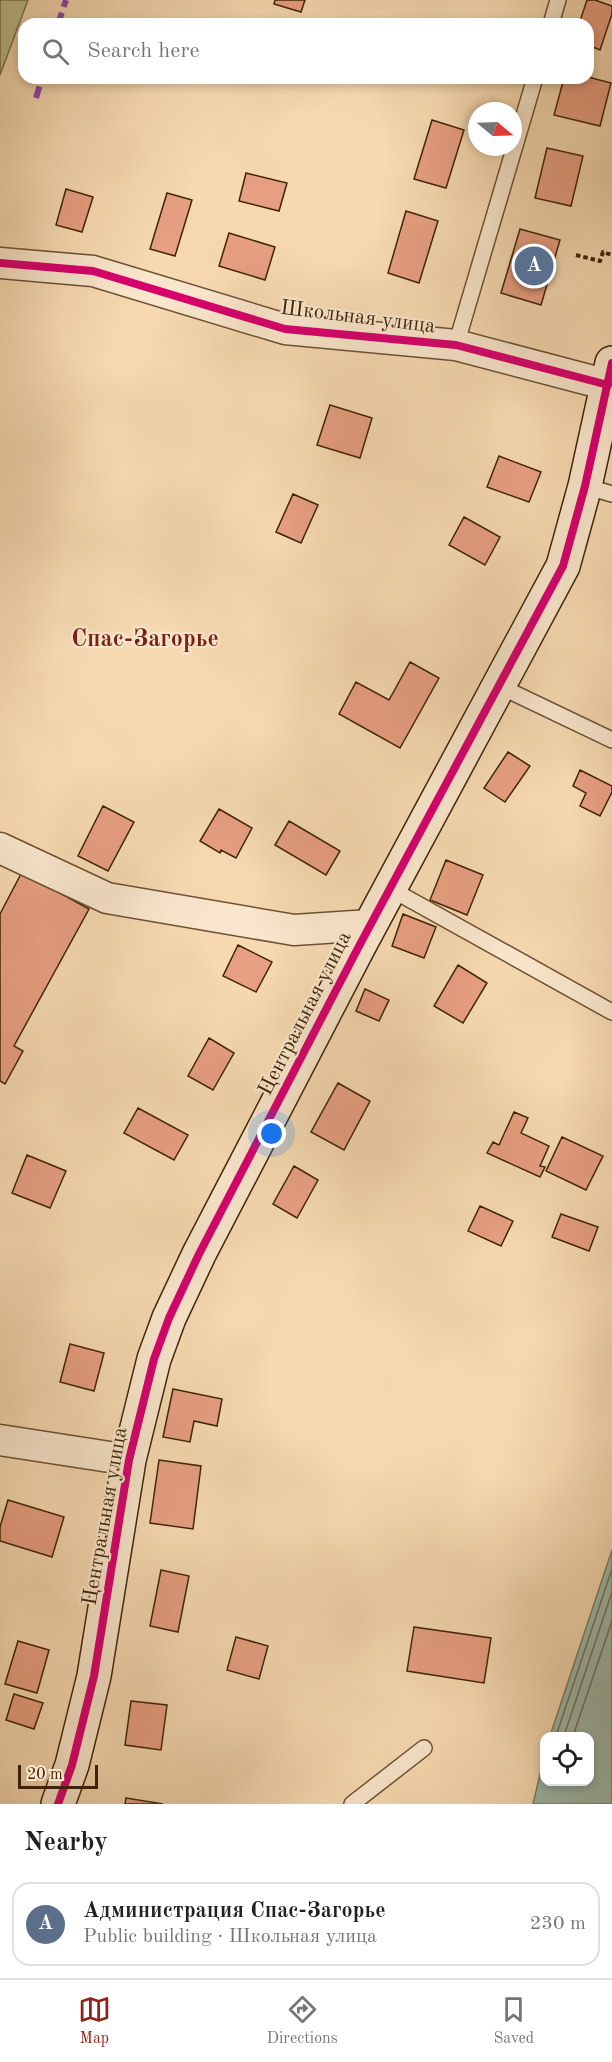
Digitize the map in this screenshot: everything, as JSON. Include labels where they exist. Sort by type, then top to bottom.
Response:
[{"type":"street","name":"Школьная улица","points":[[0,263],[93,271],[285,329],[456,345],[609,389]]},
{"type":"street","name":"Центральная улица","points":[[58,1804],[72,1765],[94,1676],[129,1460],[154,1359],[169,1318],[389,888],[563,566],[598,490],[609,389]]},
{"type":"street","points":[[0,848],[106,898],[294,930],[370,925]]},
{"type":"street","points":[[0,1440],[129,1460]]},
{"type":"lane","points":[[553,18],[558,0]]},
{"type":"lane","points":[[456,345],[533,84]]},
{"type":"lane","points":[[499,686],[612,740]]},
{"type":"lane","points":[[389,888],[612,1012]]},
{"type":"lane","points":[[352,1804],[424,1748]]},
{"type":"path","points":[[576,255],[600,261],[603,252],[612,255]]},
{"type":"green space","points":[[0,0],[28,0],[21,18],[18,18],[18,27],[0,75]]},
{"type":"water","points":[[612,1550],[612,1804],[533,1804],[540,1774],[540,1786],[594,1786],[594,1732],[551,1732]]},
{"type":"building","points":[[275,0],[305,0],[301,12],[274,4]]},
{"type":"building","points":[[587,0],[595,0],[612,6],[612,14],[600,50],[594,48],[594,18],[581,18]]},
{"type":"building","points":[[594,79],[611,83],[600,126],[554,115],[562,84],[594,84]]},
{"type":"building","points":[[432,120],[464,130],[446,188],[414,179]]},
{"type":"building","points":[[547,148],[583,156],[571,206],[535,198]]},
{"type":"building","points":[[246,173],[287,183],[279,211],[239,201]]},
{"type":"building","points":[[66,189],[93,197],[82,232],[56,225]]},
{"type":"building","points":[[167,193],[192,200],[175,256],[150,249]]},
{"type":"building","points":[[406,211],[438,221],[419,283],[388,273]]},
{"type":"building","points":[[520,229],[560,240],[541,305],[501,293]]},
{"type":"building","points":[[229,233],[275,247],[265,280],[219,266]]},
{"type":"building","points":[[330,405],[372,418],[360,458],[317,445]]},
{"type":"building","points":[[499,456],[541,472],[529,502],[487,487]]},
{"type":"building","points":[[293,494],[318,505],[301,543],[276,532]]},
{"type":"building","points":[[464,517],[500,537],[485,565],[449,545]]},
{"type":"building","points":[[410,662],[439,678],[400,748],[339,714],[356,682],[389,700]]},
{"type":"building","points":[[508,752],[530,766],[505,802],[484,788]]},
{"type":"building","points":[[580,770],[612,786],[612,792],[600,816],[580,806],[586,793],[573,786]]},
{"type":"building","points":[[103,806],[134,822],[108,871],[78,856]]},
{"type":"building","points":[[219,809],[252,828],[236,858],[221,850],[220,853],[200,841]]},
{"type":"building","points":[[289,821],[340,851],[326,875],[275,845]]},
{"type":"building","points":[[446,860],[483,875],[467,915],[430,900]]},
{"type":"building","points":[[22,872],[89,909],[14,1046],[23,1051],[5,1084],[0,1081],[0,914]]},
{"type":"building","points":[[403,914],[436,927],[424,958],[392,946]]},
{"type":"building","points":[[238,945],[272,962],[256,992],[223,976]]},
{"type":"building","points":[[458,965],[487,983],[463,1023],[434,1006]]},
{"type":"building","points":[[365,989],[389,1000],[379,1021],[356,1011]]},
{"type":"building","points":[[209,1038],[234,1053],[213,1090],[188,1076]]},
{"type":"building","points":[[338,1083],[370,1101],[344,1150],[311,1132]]},
{"type":"building","points":[[138,1108],[188,1135],[174,1160],[124,1133]]},
{"type":"building","points":[[514,1112],[528,1118],[521,1133],[549,1146],[540,1166],[545,1167],[540,1177],[487,1153],[493,1142],[499,1145]]},
{"type":"building","points":[[562,1137],[603,1156],[586,1190],[546,1171]]},
{"type":"building","points":[[27,1155],[66,1171],[50,1208],[12,1193]]},
{"type":"building","points":[[294,1166],[318,1180],[297,1218],[273,1204]]},
{"type":"building","points":[[480,1206],[513,1221],[501,1246],[468,1231]]},
{"type":"building","points":[[561,1214],[598,1227],[589,1251],[552,1237]]},
{"type":"building","points":[[70,1344],[104,1353],[94,1391],[60,1382]]},
{"type":"building","points":[[173,1389],[222,1399],[217,1426],[194,1421],[190,1442],[163,1437]]},
{"type":"building","points":[[159,1460],[201,1466],[193,1529],[150,1523]]},
{"type":"building","points":[[8,1500],[64,1517],[52,1557],[0,1541],[0,1527]]},
{"type":"building","points":[[161,1570],[189,1576],[178,1632],[150,1626]]},
{"type":"building","points":[[414,1627],[491,1638],[484,1683],[407,1671]]},
{"type":"building","points":[[236,1637],[268,1646],[259,1679],[227,1670]]},
{"type":"building","points":[[18,1641],[49,1650],[37,1693],[5,1684]]},
{"type":"building","points":[[14,1694],[43,1703],[34,1729],[6,1720]]},
{"type":"building","points":[[131,1701],[167,1705],[161,1750],[125,1745]]},
{"type":"building","points":[[126,1798],[163,1804],[125,1804]]},
{"type":"marked path","points":[[60,18],[66,0]]},
{"type":"marked path","points":[[36,98],[40,84]]},
{"type":"cycle path","points":[[0,263],[93,271],[285,329],[456,345],[608,385]]},
{"type":"cycle path","points":[[58,1804],[72,1765],[94,1676],[129,1460],[154,1359],[169,1318],[199,1254],[358,948],[563,566],[585,486],[612,363]]},
{"type":"place","name":"Администрация Спас-Загорье","points":[[534,266]]},
{"type":"district","name":"Спас-Загорье","points":[[145,638]]}]
